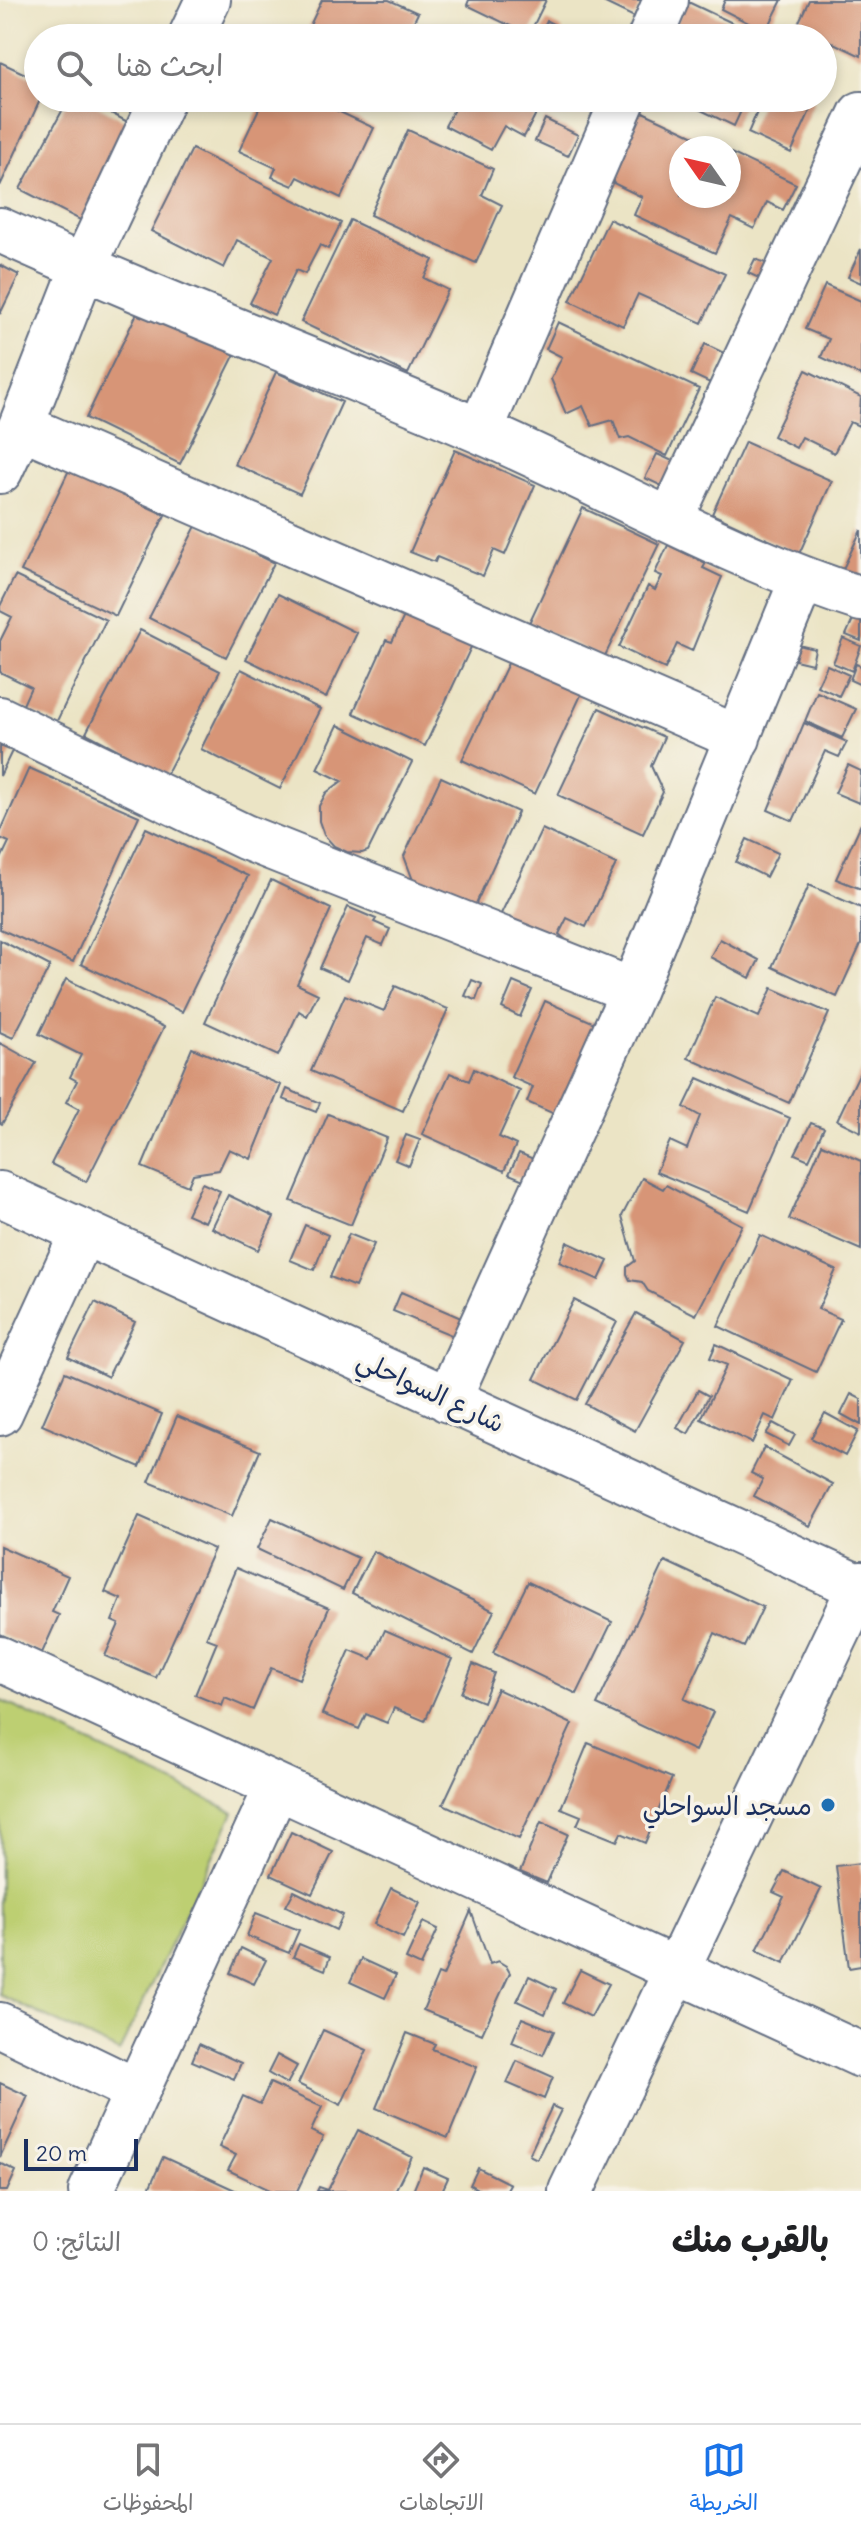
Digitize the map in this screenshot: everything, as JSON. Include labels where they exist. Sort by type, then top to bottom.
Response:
[{"type":"street","points":[[197,24],[208,0]]},
{"type":"street","points":[[656,24],[666,0]]},
{"type":"street","points":[[0,471],[21,426],[83,268],[156,112]]},
{"type":"street","points":[[480,431],[618,112]]},
{"type":"street","points":[[671,519],[861,114]]},
{"type":"street","points":[[0,230],[83,268],[480,431],[802,580],[861,599]]},
{"type":"street","points":[[21,426],[738,738]]},
{"type":"street","points":[[448,1400],[633,991],[802,580]]},
{"type":"street","points":[[0,719],[245,837],[633,991]]},
{"type":"street","name":"شارع السواحلي","points":[[0,1194],[860,1587]]},
{"type":"street","points":[[0,1413],[83,1232]]},
{"type":"street","points":[[571,2191],[860,1587]]},
{"type":"street","points":[[0,1659],[861,2055]]},
{"type":"street","points":[[91,2191],[277,1787]]},
{"type":"street","points":[[0,2025],[137,2091]]},
{"type":"green space","points":[[0,1700],[234,1812],[119,2052],[0,1995]]},
{"type":"building","points":[[322,0],[389,0],[418,13],[413,24],[311,24]]},
{"type":"building","points":[[469,0],[546,0],[534,24],[506,24],[467,5]]},
{"type":"building","points":[[599,0],[642,0],[634,17]]},
{"type":"building","points":[[725,0],[782,0],[770,24],[750,24],[721,9]]},
{"type":"building","points":[[809,0],[861,0],[861,56],[837,45],[837,24],[798,24]]},
{"type":"building","points":[[686,1],[734,24],[678,24]]},
{"type":"building","points":[[0,62],[24,73],[24,112],[34,112],[0,186]]},
{"type":"building","points":[[61,112],[109,112],[137,127],[86,223],[20,189]]},
{"type":"building","points":[[257,112],[340,112],[374,128],[341,198],[298,177],[293,186],[272,177],[276,168],[239,151]]},
{"type":"building","points":[[452,112],[537,112],[524,137],[504,126],[491,150],[445,126]]},
{"type":"building","points":[[630,112],[643,112],[694,136],[669,136],[669,208],[741,208],[741,158],[796,184],[783,210],[767,202],[754,229],[732,218],[715,253],[634,215],[642,197],[599,176]]},
{"type":"building","points":[[705,112],[740,112],[734,126]]},
{"type":"building","points":[[757,112],[809,112],[791,153],[748,133]]},
{"type":"building","points":[[545,119],[578,135],[568,156],[535,141]]},
{"type":"building","points":[[408,130],[493,169],[482,195],[502,205],[476,263],[370,215]]},
{"type":"building","points":[[192,149],[341,223],[328,249],[320,245],[305,274],[296,270],[274,315],[250,303],[273,258],[237,240],[224,268],[151,231]]},
{"type":"building","points":[[609,219],[725,274],[702,323],[638,294],[623,326],[570,301]]},
{"type":"building","points":[[350,220],[433,260],[424,278],[448,290],[408,374],[301,322]]},
{"type":"building","points":[[861,249],[861,283],[848,277]]},
{"type":"building","points":[[755,259],[768,264],[761,279],[748,273]]},
{"type":"building","points":[[0,265],[19,275],[0,314]]},
{"type":"building","points":[[825,285],[861,301],[861,376],[821,357],[829,339],[805,329]]},
{"type":"building","points":[[142,303],[237,350],[180,464],[86,418]]},
{"type":"building","points":[[558,322],[699,389],[667,456],[629,437],[620,439],[613,420],[592,426],[583,406],[566,414],[551,379],[562,357],[546,349]]},
{"type":"building","points":[[705,344],[726,354],[712,384],[691,374]]},
{"type":"building","points":[[806,370],[861,397],[859,426],[850,422],[834,453],[802,437],[796,448],[773,436]]},
{"type":"building","points":[[276,372],[342,402],[300,494],[234,464]]},
{"type":"building","points":[[745,442],[832,481],[799,554],[712,514]]},
{"type":"building","points":[[455,450],[535,485],[505,555],[494,550],[483,576],[437,557],[435,562],[410,552]]},
{"type":"building","points":[[657,454],[677,463],[666,488],[645,478]]},
{"type":"building","points":[[69,470],[165,515],[116,616],[21,571]]},
{"type":"building","points":[[583,508],[659,544],[604,658],[529,623]]},
{"type":"building","points":[[197,524],[274,563],[226,657],[149,618]]},
{"type":"building","points":[[861,530],[861,576],[842,571]]},
{"type":"building","points":[[668,545],[706,563],[703,568],[722,577],[692,651],[677,644],[665,669],[619,647],[648,586],[655,590],[662,576],[655,573]]},
{"type":"building","points":[[15,576],[106,620],[56,723],[22,707],[31,687],[0,672],[0,641],[12,617],[0,611],[0,606]]},
{"type":"building","points":[[278,594],[357,633],[326,698],[246,659]]},
{"type":"building","points":[[405,614],[472,645],[425,746],[353,713],[386,640],[392,642]]},
{"type":"building","points":[[855,615],[861,618],[861,641],[846,635]]},
{"type":"building","points":[[140,630],[220,671],[166,775],[86,733]]},
{"type":"building","points":[[843,638],[861,646],[852,671],[833,663]]},
{"type":"building","points":[[798,645],[815,649],[812,664],[795,660]]},
{"type":"building","points":[[510,659],[582,693],[535,794],[462,760]]},
{"type":"building","points":[[856,664],[861,666],[861,685],[850,680]]},
{"type":"building","points":[[827,665],[849,675],[839,696],[817,686]]},
{"type":"building","points":[[241,669],[320,709],[280,789],[201,749]]},
{"type":"building","points":[[817,692],[856,709],[842,738],[805,721]]},
{"type":"building","points":[[599,708],[664,737],[651,766],[663,792],[643,834],[558,795]]},
{"type":"building","points":[[804,723],[847,742],[839,757],[825,751],[793,821],[768,810]]},
{"type":"building","points":[[338,725],[412,762],[368,851],[362,853],[347,852],[334,846],[324,835],[319,821],[319,806],[326,793],[342,781],[317,769]]},
{"type":"building","points":[[0,746],[12,751],[0,776]]},
{"type":"building","points":[[848,765],[861,771],[859,803],[835,793]]},
{"type":"building","points":[[29,768],[139,816],[73,962],[0,929],[0,861],[9,842],[0,838],[0,833]]},
{"type":"building","points":[[441,777],[518,812],[474,908],[413,880],[404,856]]},
{"type":"building","points":[[861,824],[861,889],[836,879]]},
{"type":"building","points":[[146,828],[248,876],[182,1012],[81,964]]},
{"type":"building","points":[[542,829],[616,864],[586,927],[567,918],[559,934],[567,941],[497,922]]},
{"type":"building","points":[[747,839],[778,853],[766,877],[736,862]]},
{"type":"building","points":[[271,880],[331,909],[297,984],[318,994],[307,1016],[299,1011],[278,1056],[205,1022]]},
{"type":"building","points":[[809,885],[861,908],[861,944],[837,997],[772,967]]},
{"type":"building","points":[[348,907],[390,929],[383,945],[367,938],[348,980],[320,968]]},
{"type":"building","points":[[720,939],[759,960],[750,978],[710,957]]},
{"type":"building","points":[[0,940],[50,966],[13,1038],[0,1032]]},
{"type":"building","points":[[66,979],[164,1027],[86,1182],[51,1164],[79,1109],[66,1102],[77,1081],[70,1077],[81,1055],[39,1034]]},
{"type":"building","points":[[472,980],[482,984],[476,1000],[465,996]]},
{"type":"building","points":[[513,982],[532,990],[520,1017],[502,1008]]},
{"type":"building","points":[[395,986],[448,1009],[403,1111],[311,1071],[345,995],[384,1011]]},
{"type":"building","points":[[772,988],[829,1013],[789,1103],[688,1058],[715,997],[759,1017]]},
{"type":"building","points":[[545,1001],[608,1029],[568,1120],[527,1102],[533,1087],[511,1077]]},
{"type":"building","points":[[0,1043],[36,1063],[2,1124],[0,1123]]},
{"type":"building","points":[[192,1048],[281,1085],[251,1159],[229,1149],[219,1170],[193,1174],[188,1186],[142,1167]]},
{"type":"building","points":[[474,1069],[520,1091],[499,1137],[516,1145],[504,1171],[422,1134],[450,1073],[469,1081]]},
{"type":"building","points":[[861,1070],[861,1132],[837,1120]]},
{"type":"building","points":[[698,1078],[790,1118],[749,1211],[656,1172],[670,1141],[687,1149],[700,1116],[684,1107]]},
{"type":"building","points":[[287,1089],[320,1103],[316,1112],[283,1099]]},
{"type":"building","points":[[328,1114],[387,1138],[351,1225],[291,1201]]},
{"type":"building","points":[[811,1123],[824,1128],[809,1160],[795,1154]]},
{"type":"building","points":[[406,1135],[420,1140],[409,1166],[395,1160]]},
{"type":"building","points":[[822,1144],[861,1161],[861,1250],[789,1219]]},
{"type":"building","points":[[519,1153],[536,1160],[526,1181],[509,1174]]},
{"type":"building","points":[[642,1178],[663,1189],[666,1185],[742,1225],[696,1315],[648,1291],[642,1282],[630,1280],[627,1274],[627,1267],[635,1261],[622,1216]]},
{"type":"building","points":[[202,1183],[220,1191],[205,1222],[187,1214]]},
{"type":"building","points":[[228,1195],[274,1217],[258,1250],[212,1228]]},
{"type":"building","points":[[305,1225],[328,1235],[314,1270],[290,1260]]},
{"type":"building","points":[[349,1234],[374,1244],[355,1287],[330,1277]]},
{"type":"building","points":[[760,1235],[836,1270],[818,1309],[841,1319],[816,1372],[718,1326]]},
{"type":"building","points":[[567,1242],[608,1261],[599,1280],[559,1262]]},
{"type":"building","points":[[401,1292],[468,1321],[461,1339],[393,1311]]},
{"type":"building","points":[[574,1300],[617,1322],[577,1400],[534,1379]]},
{"type":"building","points":[[95,1302],[135,1322],[108,1377],[68,1357]]},
{"type":"building","points":[[636,1313],[685,1340],[635,1431],[585,1404]]},
{"type":"building","points":[[716,1344],[793,1380],[775,1420],[765,1415],[752,1443],[701,1419],[727,1365],[710,1358]]},
{"type":"building","points":[[65,1372],[162,1414],[140,1467],[42,1425]]},
{"type":"building","points":[[698,1390],[709,1396],[688,1434],[677,1428]]},
{"type":"building","points":[[851,1394],[861,1399],[861,1425],[841,1414]]},
{"type":"building","points":[[825,1413],[858,1431],[845,1456],[811,1438]]},
{"type":"building","points":[[177,1416],[260,1451],[232,1516],[149,1482]]},
{"type":"building","points":[[773,1423],[795,1435],[789,1446],[766,1434]]},
{"type":"building","points":[[764,1447],[833,1484],[810,1526],[754,1496],[763,1479],[751,1473]]},
{"type":"building","points":[[139,1516],[214,1549],[156,1678],[105,1656],[119,1624],[112,1621],[121,1599],[105,1592]]},
{"type":"building","points":[[272,1518],[358,1558],[343,1590],[257,1549]]},
{"type":"building","points":[[0,1546],[68,1576],[52,1612],[59,1615],[42,1653],[0,1634]]},
{"type":"building","points":[[373,1551],[494,1611],[473,1654],[352,1593]]},
{"type":"building","points":[[665,1561],[763,1607],[744,1647],[715,1633],[684,1699],[713,1712],[695,1751],[597,1705]]},
{"type":"building","points":[[236,1568],[329,1608],[299,1679],[271,1668],[253,1710],[225,1698],[222,1706],[195,1695],[217,1642],[206,1638]]},
{"type":"building","points":[[528,1582],[612,1622],[577,1694],[493,1653]]},
{"type":"building","points":[[385,1630],[452,1659],[425,1721],[394,1708],[387,1723],[366,1714],[359,1729],[322,1714],[350,1650],[372,1659]]},
{"type":"building","points":[[473,1664],[494,1673],[483,1702],[461,1693]]},
{"type":"building","points":[[497,1689],[572,1724],[519,1839],[443,1804]]},
{"type":"building","points":[[588,1743],[672,1778],[645,1843],[621,1833],[617,1841],[577,1825],[581,1816],[561,1808]]},
{"type":"building","points":[[541,1822],[568,1834],[547,1883],[520,1872]]},
{"type":"building","points":[[291,1832],[333,1852],[312,1894],[271,1875]]},
{"type":"building","points":[[861,1863],[861,1966],[849,1968],[836,1866]]},
{"type":"building","points":[[784,1871],[821,1889],[784,1963],[757,1950],[784,1897],[773,1892]]},
{"type":"building","points":[[391,1888],[420,1902],[403,1938],[374,1924]]},
{"type":"building","points":[[294,1891],[343,1915],[336,1930],[286,1906]]},
{"type":"building","points":[[471,1911],[490,1964],[498,1961],[510,1973],[482,2034],[423,2010],[438,1974],[443,1976]]},
{"type":"building","points":[[256,1913],[299,1930],[289,1953],[247,1936]]},
{"type":"building","points":[[423,1922],[438,1929],[421,1966],[406,1959]]},
{"type":"building","points":[[299,1944],[330,1957],[325,1970],[293,1957]]},
{"type":"building","points":[[241,1948],[266,1960],[254,1984],[230,1973]]},
{"type":"building","points":[[361,1959],[396,1975],[385,1998],[350,1982]]},
{"type":"building","points":[[580,1970],[609,1984],[591,2017],[563,2003]]},
{"type":"building","points":[[529,1976],[556,1989],[545,2014],[517,2001]]},
{"type":"building","points":[[522,2018],[554,2031],[543,2055],[512,2042]]},
{"type":"building","points":[[323,2030],[367,2050],[341,2105],[298,2084]]},
{"type":"building","points":[[407,2033],[435,2044],[432,2049],[477,2067],[448,2138],[376,2108]]},
{"type":"building","points":[[199,2044],[241,2063],[234,2079],[192,2061]]},
{"type":"building","points":[[277,2055],[297,2066],[287,2084],[268,2073]]},
{"type":"building","points":[[517,2061],[553,2077],[544,2099],[507,2083]]},
{"type":"building","points":[[0,2083],[28,2096],[0,2157]]},
{"type":"building","points":[[270,2083],[322,2107],[311,2131],[323,2137],[297,2191],[272,2191],[228,2170],[236,2155],[219,2147],[243,2096],[260,2104]]},
{"type":"building","points":[[552,2106],[561,2110],[537,2159],[529,2155]]},
{"type":"building","points":[[358,2130],[412,2157],[395,2191],[317,2191],[319,2187],[328,2190]]},
{"type":"building","points":[[163,2157],[237,2191],[148,2191]]},
{"type":"building","points":[[0,2163],[16,2171],[7,2191],[0,2191]]},
{"type":"building","points":[[423,2167],[448,2178],[442,2191],[413,2191]]},
{"type":"building","points":[[478,2168],[510,2184],[506,2191],[481,2191],[470,2185]]},
{"type":"place","name":"مسجد السواحلي","points":[[828,1805]]}]
